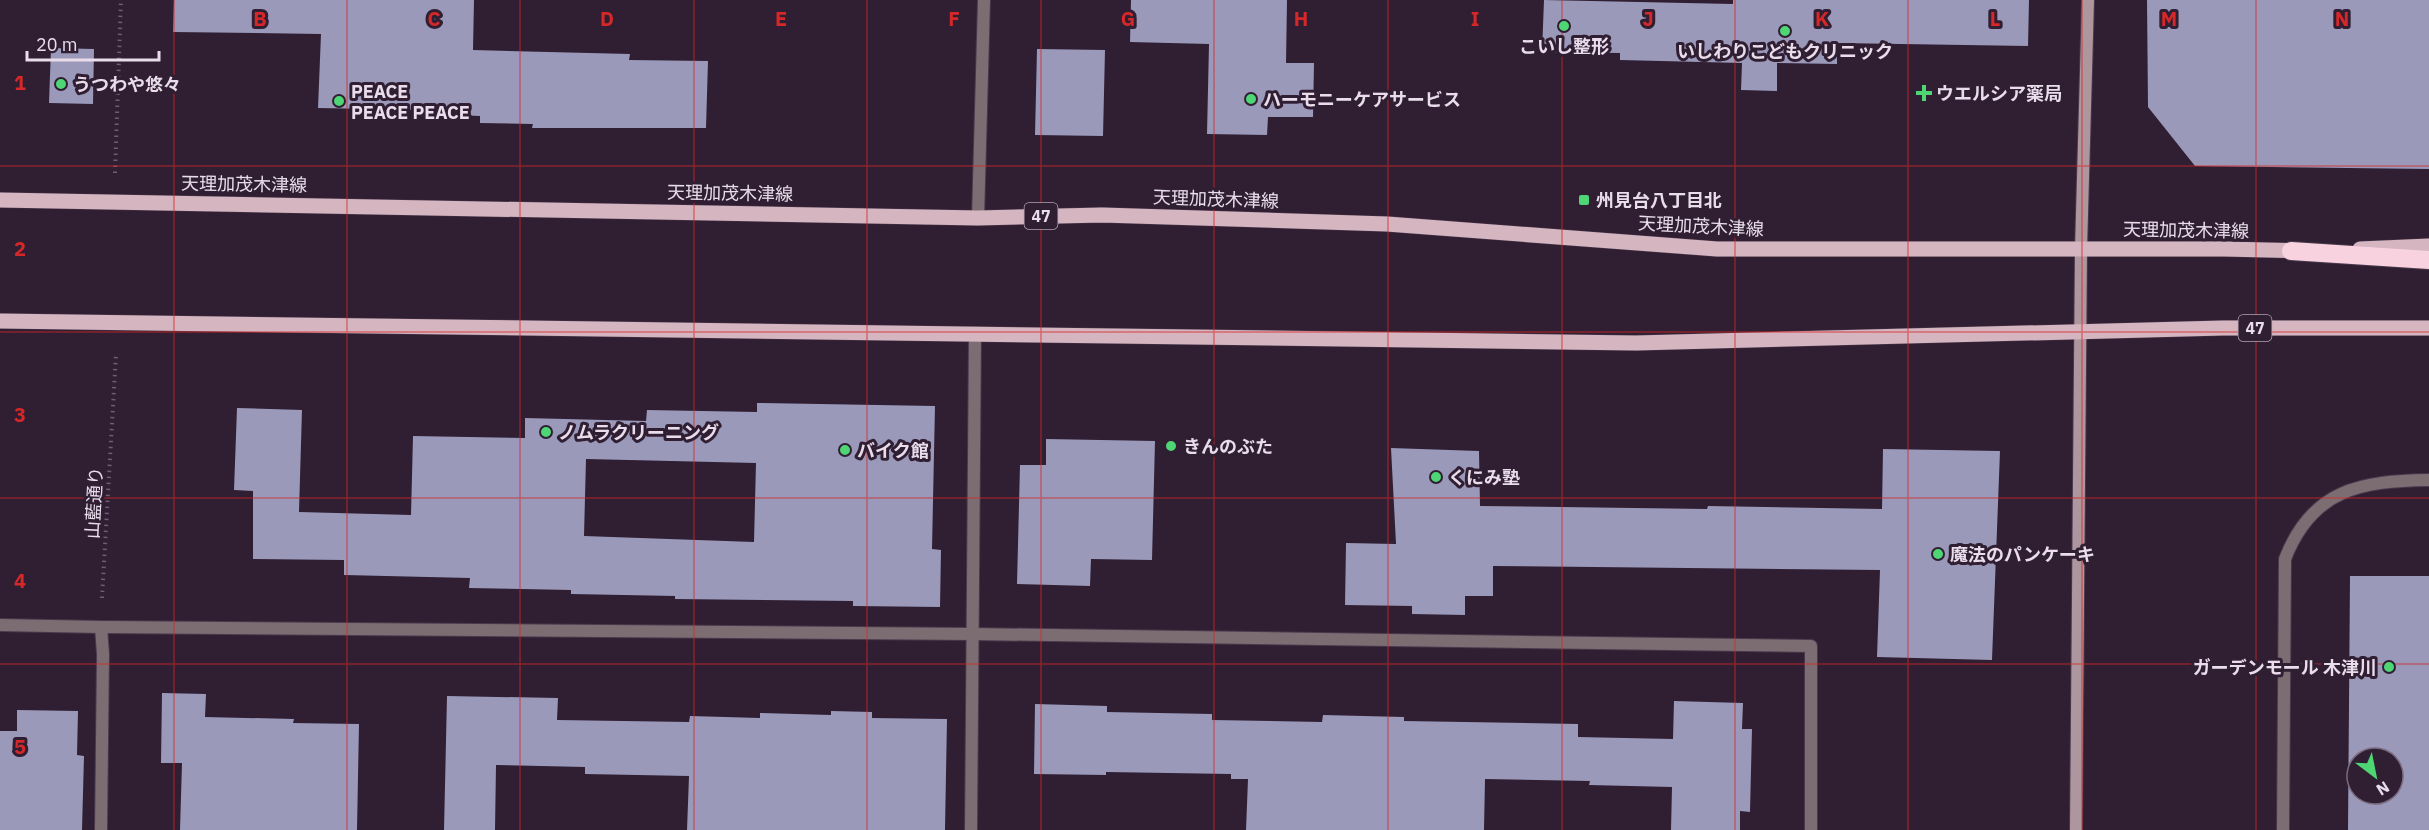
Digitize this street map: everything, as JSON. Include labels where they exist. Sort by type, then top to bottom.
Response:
[{"type":"highway","points":[[2291,251],[2429,260]]},
{"type":"main road","name":"天理加茂木津線","points":[[0,200],[978,218],[1102,215],[1387,224],[1717,249],[2291,251],[2429,246]]},
{"type":"main road","name":"47","points":[[0,321],[1636,343],[2223,328],[2429,328]]},
{"type":"street","points":[[978,218],[984,0]]},
{"type":"street","points":[[2076,830],[2081,249],[2088,0]]},
{"type":"street","points":[[971,830],[975,333]]},
{"type":"street","points":[[2283,830],[2285,559],[2294,537],[2312,515],[2333,496],[2362,485],[2429,480]]},
{"type":"street","points":[[0,625],[973,634],[1811,646],[1811,830]]},
{"type":"street","points":[[101,627],[103,654],[101,830]]},
{"type":"path","points":[[115,161],[121,0]]},
{"type":"path","name":"山藍通り","points":[[101,627],[115,379]]},
{"type":"building","points":[[174,0],[474,0],[473,50],[630,54],[629,60],[708,61],[706,128],[532,128],[533,124],[480,123],[480,116],[430,114],[430,110],[318,108],[321,34],[173,32]]},
{"type":"building","points":[[1131,0],[1287,0],[1286,63],[1314,63],[1313,117],[1268,117],[1267,135],[1207,134],[1209,44],[1130,42]]},
{"type":"building","points":[[1544,0],[1733,4],[1733,0],[2029,0],[2028,46],[1837,43],[1837,64],[1777,63],[1777,91],[1741,90],[1742,63],[1620,60],[1620,53],[1542,52]]},
{"type":"building","points":[[2147,0],[2429,0],[2429,169],[2195,166],[2148,107]]},
{"type":"building","points":[[51,48],[94,49],[93,104],[49,103]]},
{"type":"building","points":[[1037,49],[1105,50],[1103,136],[1035,135]]},
{"type":"building","points":[[757,403],[935,406],[932,549],[941,550],[940,607],[853,606],[853,601],[675,599],[675,596],[571,594],[571,590],[469,588],[470,578],[344,575],[344,560],[253,559],[253,491],[234,490],[237,408],[302,410],[299,512],[411,515],[413,436],[525,438],[525,418],[646,421],[647,410],[757,412]],"holes":[[[586,459],[756,463],[754,542],[584,536]]]},
{"type":"building","points":[[1046,439],[1155,441],[1152,560],[1091,559],[1090,586],[1017,584],[1020,465],[1046,465]]},
{"type":"building","points":[[1391,448],[1479,451],[1480,506],[1707,509],[1708,506],[1882,509],[1883,449],[2000,451],[1992,660],[1877,657],[1880,570],[1493,566],[1493,596],[1465,596],[1465,615],[1412,614],[1412,606],[1345,605],[1346,543],[1396,544]]},
{"type":"building","name":"ガーデンモール 木津川","points":[[2350,576],[2429,576],[2429,830],[2348,830],[2348,806],[2405,806],[2405,746],[2349,746]]},
{"type":"building","points":[[162,693],[206,694],[205,717],[294,719],[293,723],[359,724],[357,830],[180,830],[182,763],[161,763]]},
{"type":"building","points":[[447,696],[558,698],[557,720],[689,722],[690,716],[760,718],[760,713],[831,715],[831,711],[872,712],[872,718],[947,719],[945,830],[687,830],[689,776],[585,774],[585,767],[496,765],[495,830],[444,830]]},
{"type":"building","points":[[1674,701],[1743,703],[1742,729],[1752,729],[1750,812],[1740,811],[1740,830],[1671,830],[1672,787],[1589,785],[1590,781],[1485,779],[1484,830],[1246,830],[1248,779],[1231,779],[1231,774],[1106,772],[1106,775],[1034,774],[1035,704],[1107,706],[1107,712],[1212,714],[1212,720],[1322,722],[1323,715],[1404,717],[1404,721],[1578,724],[1578,737],[1673,739]]},
{"type":"building","points":[[17,710],[78,711],[77,755],[84,756],[82,830],[0,830],[0,731],[17,731]]},
{"type":"place","name":"こいし整形","points":[[1564,26]]},
{"type":"place","name":"いしわりこどもクリニック","points":[[1785,31]]},
{"type":"place","name":"うつわや悠々","points":[[61,84]]},
{"type":"place","name":"ウエルシア薬局","points":[[1924,93]]},
{"type":"place","name":"ハーモニーケアサービス","points":[[1251,99]]},
{"type":"place","name":"PEACE PEACE PEACE","points":[[339,101]]},
{"type":"place","name":"州見台八丁目北","points":[[1584,200]]},
{"type":"place","name":"ノムラクリーニング","points":[[546,432]]},
{"type":"place","name":"きんのぶた","points":[[1171,446]]},
{"type":"place","name":"バイク館","points":[[845,450]]},
{"type":"place","name":"くにみ塾","points":[[1436,477]]},
{"type":"place","name":"魔法のパンケーキ","points":[[1938,554]]},
{"type":"place","name":"ガーデンモール 木津川","points":[[2389,667]]}]
